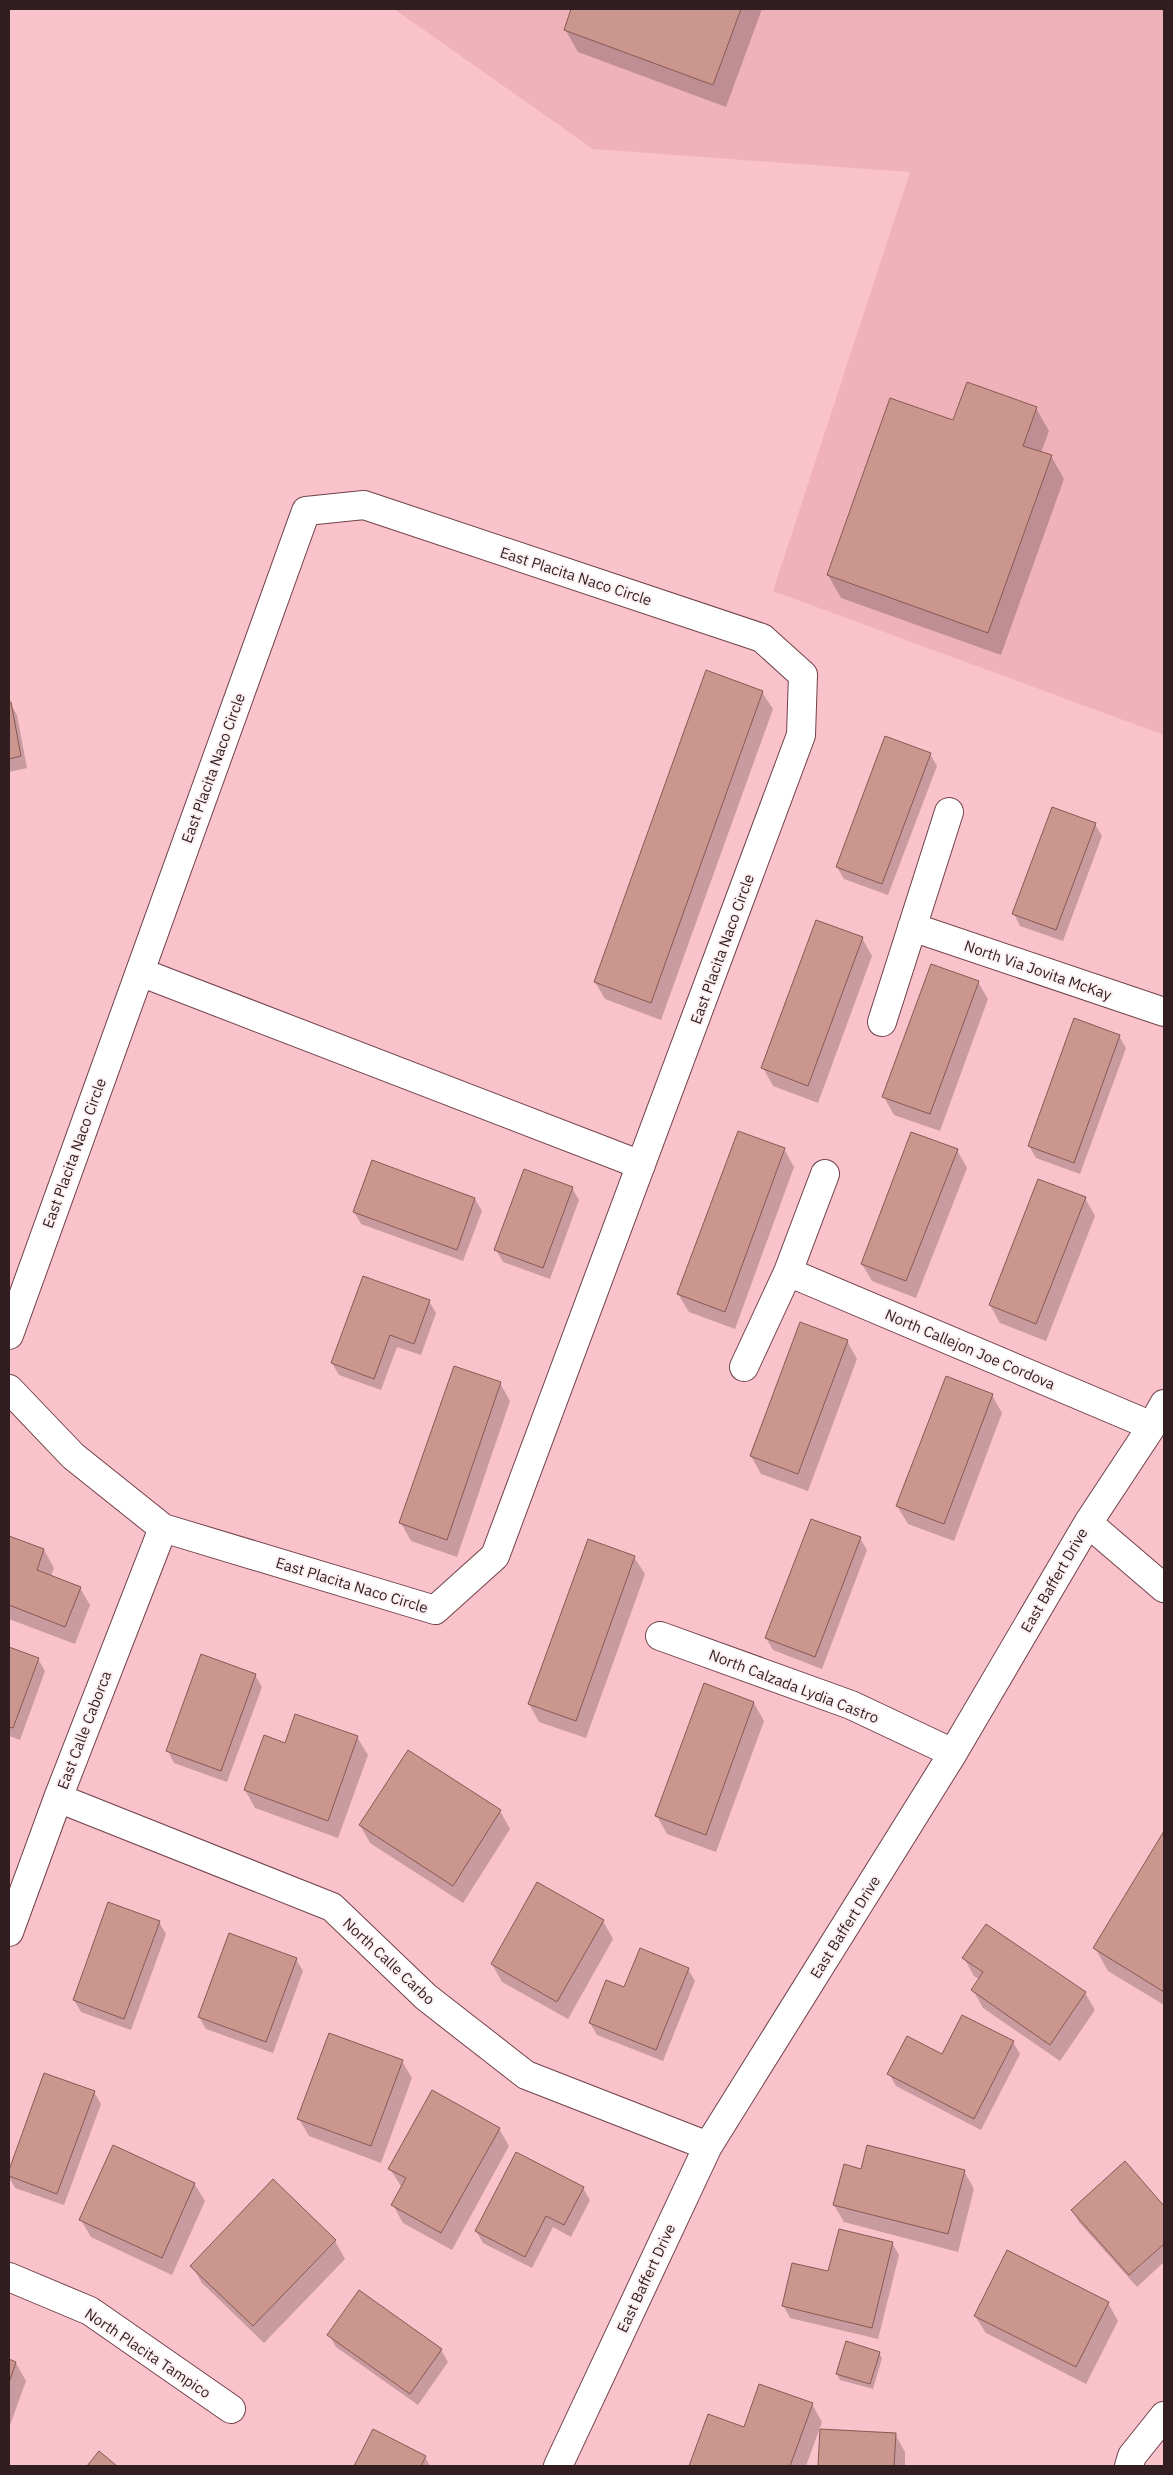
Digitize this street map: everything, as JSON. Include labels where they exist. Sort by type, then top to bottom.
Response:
[{"type":"street","name":"East Placita Naco Circle","points":[[9,1335],[306,511],[364,505],[762,638],[804,675],[801,735],[495,1556],[435,1610],[163,1528],[73,1456],[9,1389]]},
{"type":"street","points":[[882,1022],[949,812]]},
{"type":"street","name":"North Via Jovita McKay","points":[[912,927],[1164,1012]]},
{"type":"street","points":[[140,972],[641,1165]]},
{"type":"street","points":[[744,1367],[788,1272],[825,1174]]},
{"type":"street","name":"North Callejon Joe Cordova","points":[[788,1272],[1158,1415]]},
{"type":"street","name":"East Baffert Drive","points":[[558,2466],[708,2146],[953,1753],[1088,1523],[1158,1415]]},
{"type":"street","points":[[1088,1523],[1164,1588]]},
{"type":"street","name":"East Calle Caborca","points":[[9,1932],[58,1798],[163,1528]]},
{"type":"street","name":"North Calzada Lydia Castro","points":[[660,1636],[851,1705],[953,1753]]},
{"type":"street","name":"North Calle Carbo","points":[[58,1798],[332,1907],[426,1997],[526,2075],[708,2146]]},
{"type":"street","name":"North Placita Tampico","points":[[9,2278],[90,2311],[231,2409]]},
{"type":"street","points":[[1129,2466],[1132,2456],[1164,2416]]},
{"type":"shaded area","points":[[394,9],[1164,9],[1164,735],[773,591],[910,172],[593,149]]},
{"type":"building","points":[[571,9],[741,9],[713,85],[564,30]]},
{"type":"building","points":[[967,382],[1037,407],[1023,446],[1052,455],[988,633],[827,575],[890,398],[953,420]]},
{"type":"building","points":[[706,670],[763,691],[651,1003],[594,982]]},
{"type":"building","points":[[9,702],[11,702],[21,756],[9,759]]},
{"type":"building","points":[[885,736],[931,753],[882,884],[836,867]]},
{"type":"building","points":[[1052,807],[1096,823],[1056,930],[1012,914]]},
{"type":"building","points":[[816,920],[863,937],[808,1086],[761,1068]]},
{"type":"building","points":[[931,964],[979,981],[930,1114],[882,1097]]},
{"type":"building","points":[[1074,1018],[1120,1035],[1074,1163],[1028,1146]]},
{"type":"building","points":[[738,1131],[785,1148],[725,1312],[677,1294]]},
{"type":"building","points":[[911,1132],[958,1149],[906,1281],[861,1264]]},
{"type":"building","points":[[372,1160],[475,1198],[457,1250],[353,1212]]},
{"type":"building","points":[[524,1169],[573,1187],[543,1268],[494,1250]]},
{"type":"building","points":[[1038,1179],[1086,1197],[1036,1324],[989,1305]]},
{"type":"building","points":[[363,1276],[430,1300],[414,1344],[390,1335],[374,1379],[331,1363]]},
{"type":"building","points":[[800,1322],[848,1340],[798,1474],[750,1456]]},
{"type":"building","points":[[454,1366],[501,1382],[447,1540],[399,1523]]},
{"type":"building","points":[[946,1376],[993,1394],[944,1524],[896,1506]]},
{"type":"building","points":[[811,1519],[861,1537],[815,1657],[765,1638]]},
{"type":"building","points":[[9,1536],[44,1549],[37,1570],[81,1587],[65,1627],[9,1605]]},
{"type":"building","points":[[588,1539],[635,1556],[576,1721],[528,1704]]},
{"type":"building","points":[[9,1647],[39,1658],[13,1728],[9,1727]]},
{"type":"building","points":[[201,1654],[256,1674],[221,1771],[166,1751]]},
{"type":"building","points":[[704,1683],[754,1702],[706,1835],[655,1816]]},
{"type":"building","points":[[295,1714],[358,1736],[328,1821],[244,1790],[264,1735],[285,1743]]},
{"type":"building","points":[[408,1750],[501,1810],[453,1886],[359,1825]]},
{"type":"building","points":[[1164,1831],[1164,1992],[1093,1948]]},
{"type":"building","points":[[537,1882],[604,1920],[557,2002],[491,1964]]},
{"type":"building","points":[[108,1902],[160,1921],[124,2019],[73,2000]]},
{"type":"building","points":[[986,1924],[1086,1992],[1050,2045],[971,1990],[983,1972],[962,1958]]},
{"type":"building","points":[[229,1933],[297,1958],[266,2042],[198,2017]]},
{"type":"building","points":[[640,1948],[689,1968],[656,2050],[589,2023],[606,1980],[624,1987]]},
{"type":"building","points":[[962,2015],[1014,2041],[974,2119],[887,2074],[907,2036],[942,2054]]},
{"type":"building","points":[[329,2033],[403,2060],[371,2146],[297,2119]]},
{"type":"building","points":[[44,2073],[95,2091],[57,2194],[9,2176],[9,2170]]},
{"type":"building","points":[[432,2090],[500,2128],[441,2233],[391,2205],[406,2178],[388,2169]]},
{"type":"building","points":[[113,2145],[195,2183],[162,2258],[79,2220]]},
{"type":"building","points":[[867,2145],[965,2170],[948,2234],[833,2205],[844,2164],[861,2169]]},
{"type":"building","points":[[516,2152],[584,2187],[564,2225],[546,2216],[525,2257],[475,2231]]},
{"type":"building","points":[[1125,2161],[1164,2206],[1164,2244],[1129,2275],[1071,2210]]},
{"type":"building","points":[[273,2179],[336,2240],[253,2326],[190,2266]]},
{"type":"building","points":[[839,2229],[893,2242],[872,2328],[782,2306],[792,2263],[828,2271]]},
{"type":"building","points":[[1007,2250],[1109,2302],[1076,2367],[974,2316]]},
{"type":"building","points":[[359,2290],[442,2349],[410,2394],[327,2335]]},
{"type":"building","points":[[846,2341],[880,2352],[870,2384],[836,2374]]},
{"type":"building","points":[[9,2359],[16,2362],[9,2383]]},
{"type":"building","points":[[759,2384],[813,2403],[790,2466],[689,2466],[708,2414],[744,2427]]},
{"type":"building","points":[[373,2429],[426,2456],[421,2466],[354,2466]]},
{"type":"building","points":[[820,2429],[896,2433],[894,2466],[818,2466]]},
{"type":"building","points":[[99,2451],[117,2466],[87,2466]]}]
